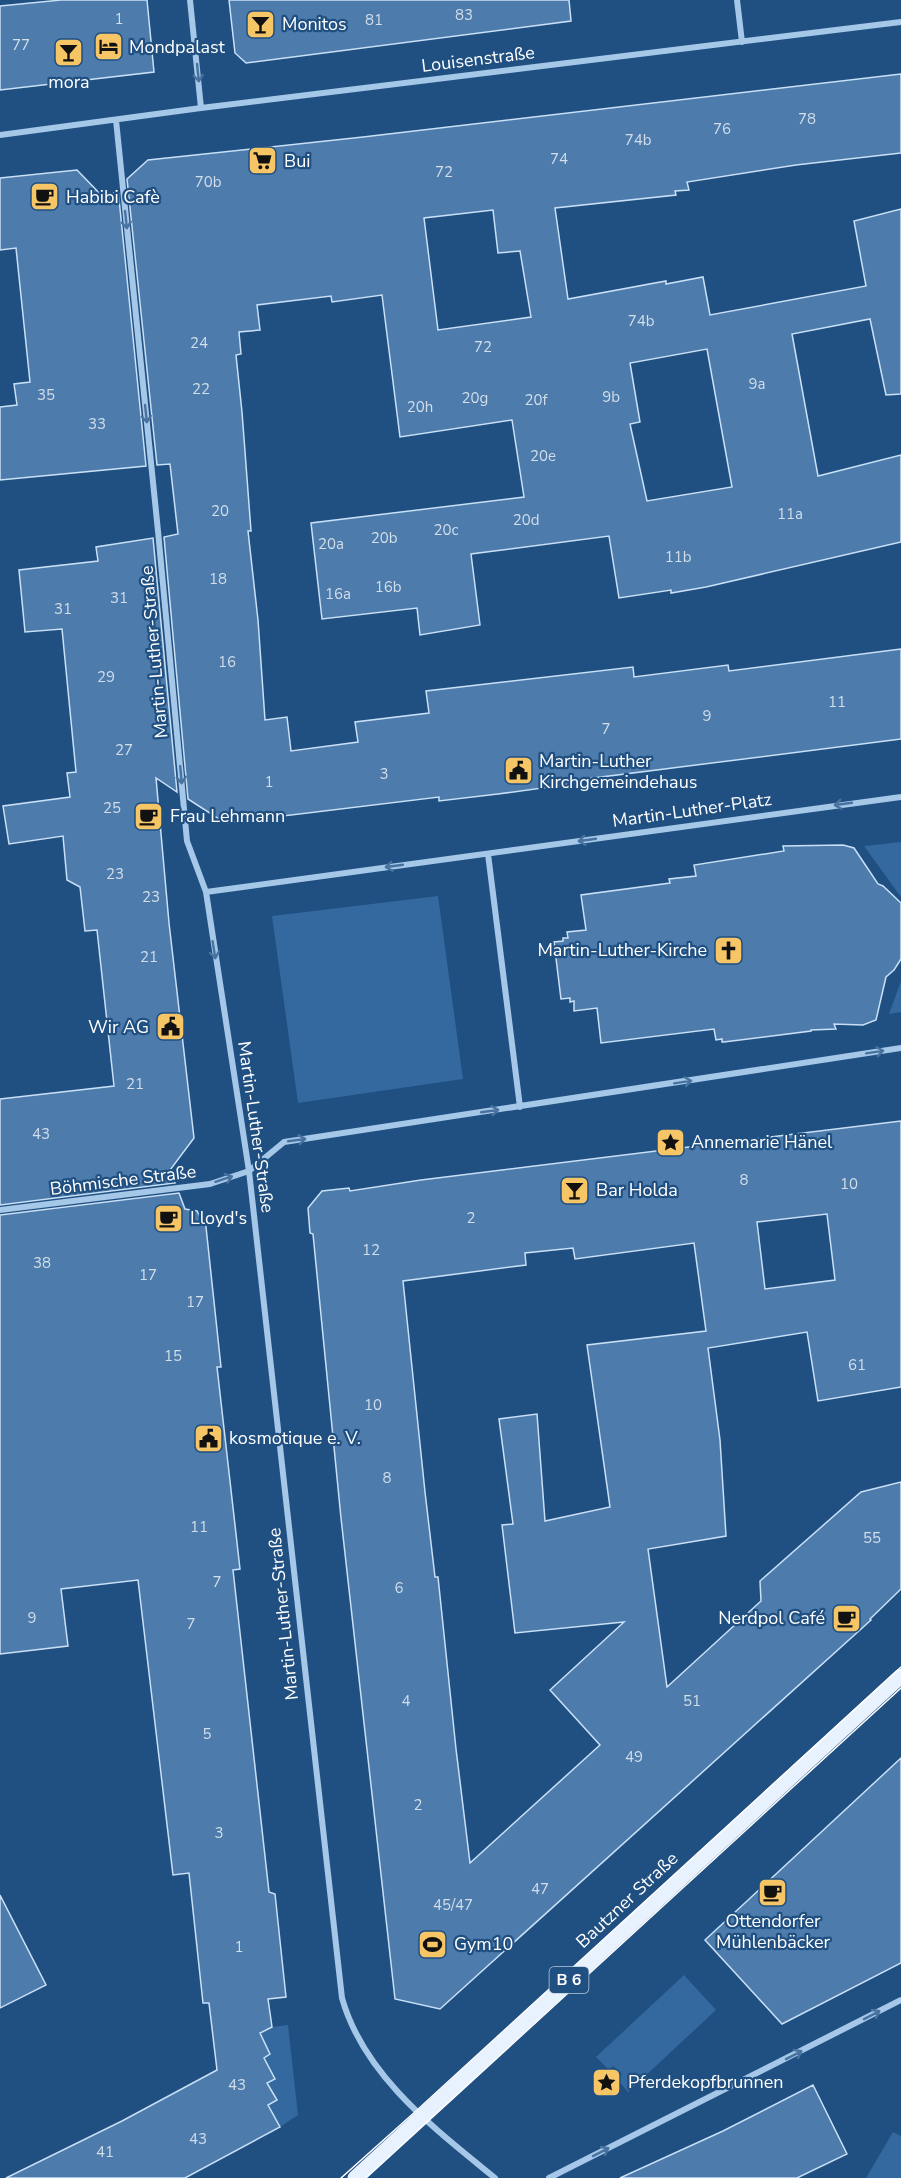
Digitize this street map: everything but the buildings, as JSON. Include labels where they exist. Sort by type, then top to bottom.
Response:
[{"type":"main road","name":"Bautzner Straße","points":[[355,2178],[901,1676]]},
{"type":"street","points":[[190,0],[201,108]]},
{"type":"street","points":[[737,0],[742,42]]},
{"type":"street","name":"Louisenstraße","points":[[0,135],[901,22]]},
{"type":"street","name":"Martin-Luther-Straße","points":[[116,120],[187,841],[206,892],[249,1171],[342,1998],[348,2021],[365,2051],[387,2079],[422,2116],[495,2178]]},
{"type":"street","name":"Martin-Luther-Platz","points":[[206,892],[901,797]]},
{"type":"street","points":[[488,854],[519,1107]]},
{"type":"street","points":[[249,1171],[284,1142],[901,1048]]},
{"type":"street","name":"Böhmische Straße","points":[[0,1210],[210,1184],[249,1171]]},
{"type":"street","points":[[549,2178],[901,2000]]},
{"type":"shaded area","points":[[901,842],[901,897],[864,846]]},
{"type":"shaded area","points":[[438,896],[463,1079],[298,1103],[272,916]]},
{"type":"shaded area","points":[[901,981],[901,1012],[889,1014]]},
{"type":"shaded area","points":[[684,1975],[716,2010],[628,2092],[617,2079],[622,2074],[613,2066],[609,2070],[596,2057]]},
{"type":"shaded area","points":[[288,2025],[298,2115],[280,2127],[268,2105],[276,2100],[267,2083],[264,2058],[270,2054],[260,2033],[272,2027]]},
{"type":"shaded area","points":[[893,2132],[901,2136],[901,2178],[866,2178]]},
{"type":"tram line","points":[[341,2178],[901,1667]]},
{"type":"tram line","points":[[366,2178],[901,1688]]},
{"type":"place","name":"Monitos","points":[[261,24]]},
{"type":"place","name":"Mondpalast","points":[[108,47]]},
{"type":"place","name":"mora","points":[[69,53]]},
{"type":"place","name":"Bui","points":[[263,161]]},
{"type":"place","name":"Habibi Cafè","points":[[45,197]]},
{"type":"place","name":"Martin-Luther Kirchgemeindehaus","points":[[518,771]]},
{"type":"place","name":"Frau Lehmann","points":[[149,816]]},
{"type":"place","name":"Martin-Luther-Kirche","points":[[728,950]]},
{"type":"place","name":"Wir AG","points":[[170,1027]]},
{"type":"place","name":"Annemarie Hänel","points":[[670,1142]]},
{"type":"place","name":"Bar Holda","points":[[575,1190]]},
{"type":"place","name":"Lloyd's","points":[[169,1218]]},
{"type":"place","name":"kosmotique e. V.","points":[[208,1438]]},
{"type":"place","name":"Nerdpol Café","points":[[846,1618]]},
{"type":"place","name":"Ottendorfer Mühlenbäcker","points":[[773,1892]]},
{"type":"place","name":"Gym10","points":[[433,1944]]},
{"type":"place","name":"Pferdekopfbrunnen","points":[[607,2082]]}]
